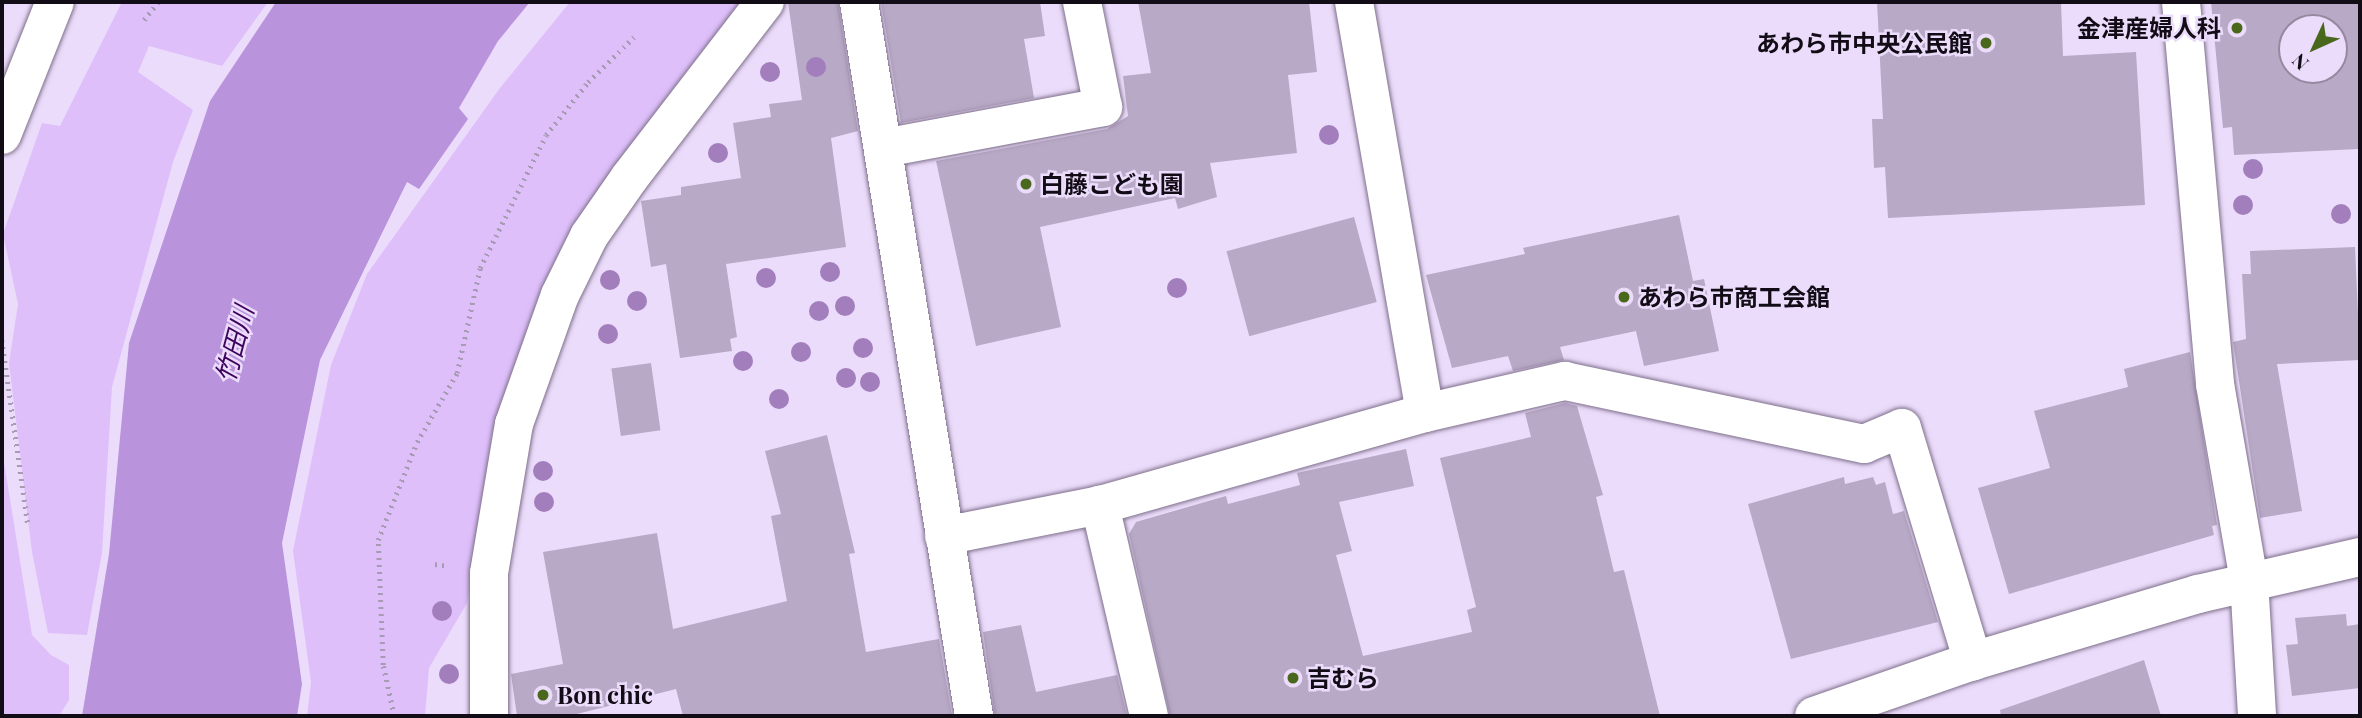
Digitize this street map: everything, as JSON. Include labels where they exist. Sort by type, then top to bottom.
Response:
[{"type":"street","points":[[2,135],[55,2]]},
{"type":"street","points":[[489,716],[491,559],[514,424],[560,295],[589,236],[629,177],[765,2]]},
{"type":"street","points":[[859,2],[974,716]]},
{"type":"street","points":[[884,148],[1103,107],[1082,2]]},
{"type":"street","points":[[1354,2],[1425,413]]},
{"type":"street","points":[[2181,2],[2215,384],[2249,580],[2257,716]]},
{"type":"street","points":[[944,536],[1100,505],[1425,413],[1565,381],[1864,444],[1902,428],[1973,661]]},
{"type":"street","points":[[1100,505],[1149,716]]},
{"type":"street","points":[[1814,716],[1973,661],[2249,580],[2360,557]]},
{"type":"path","points":[[144,20],[158,2]]},
{"type":"path","points":[[394,716],[383,665],[378,540],[417,442],[457,373],[480,268],[546,135],[588,82],[634,37]]},
{"type":"path","points":[[2,340],[28,526]]},
{"type":"shaded area","points":[[122,2],[268,2],[222,66],[149,46],[138,72],[193,110],[173,162],[112,387],[102,553],[87,635],[48,633],[32,552],[9,363],[18,304],[3,234],[42,123],[60,126]]},
{"type":"shaded area","points":[[570,2],[746,2],[510,381],[467,603],[429,668],[425,716],[307,716],[311,682],[293,551],[331,365],[367,274],[500,88]]},
{"type":"shaded area","points":[[2,450],[32,635],[51,655],[69,665],[69,700],[59,716],[2,716]]},
{"type":"water","name":"竹田川","points":[[276,2],[530,2],[498,41],[459,108],[468,119],[419,189],[407,182],[320,360],[282,543],[302,684],[297,716],[82,716],[109,554],[129,343],[210,101]]},
{"type":"building","points":[[788,2],[838,2],[858,131],[831,138],[846,247],[726,264],[737,337],[730,339],[732,351],[680,358],[666,264],[651,267],[641,201],[681,195],[681,187],[741,178],[733,123],[771,117],[769,104],[802,100]]},
{"type":"building","points":[[881,2],[1040,2],[1045,36],[1024,39],[1034,98],[901,123]]},
{"type":"building","points":[[1138,2],[1309,2],[1317,72],[1288,75],[1297,153],[1210,163],[1217,197],[1178,209],[1175,198],[1040,227],[1061,327],[976,346],[936,161],[1107,129],[1128,116],[1123,76],[1151,73]]},
{"type":"building","points":[[1877,2],[2061,2],[2063,56],[2136,52],[2145,205],[1888,218],[1885,167],[1874,168],[1872,119],[1883,119]]},
{"type":"building","points":[[2211,2],[2360,2],[2358,149],[2234,155],[2232,127],[2223,128]]},
{"type":"building","name":"あわら市商工会館","points":[[1679,215],[1693,281],[1704,279],[1719,351],[1644,366],[1636,331],[1560,347],[1564,360],[1513,371],[1508,356],[1452,368],[1426,275],[1525,254],[1523,248]]},
{"type":"building","points":[[1354,217],[1377,302],[1249,336],[1226,251]]},
{"type":"building","points":[[2355,247],[2360,360],[2277,364],[2302,511],[2260,518],[2233,342],[2246,339],[2242,274],[2251,274],[2250,251]]},
{"type":"building","points":[[2190,352],[2217,525],[2212,526],[2214,535],[2009,594],[1978,488],[2050,468],[2034,411],[2128,387],[2124,369]]},
{"type":"building","points":[[651,363],[660,430],[621,436],[611,369]]},
{"type":"building","points":[[1565,403],[1577,406],[1603,495],[1596,497],[1614,572],[1624,570],[1660,716],[1170,716],[1129,534],[1136,522],[1226,496],[1228,504],[1300,485],[1297,473],[1406,449],[1414,486],[1339,502],[1352,551],[1336,555],[1363,656],[1472,632],[1467,610],[1476,607],[1440,458],[1531,437],[1525,413]]},
{"type":"building","points":[[827,435],[855,553],[849,554],[866,652],[939,639],[952,716],[683,716],[676,689],[569,716],[517,716],[511,674],[563,664],[543,552],[657,533],[673,629],[787,601],[771,516],[781,514],[765,451]]},
{"type":"building","points":[[1844,477],[1845,484],[1873,477],[1876,485],[1885,482],[1893,514],[1904,511],[1938,622],[1791,659],[1748,504]]},
{"type":"building","points":[[2346,614],[2347,626],[2360,624],[2360,688],[2292,696],[2286,645],[2298,644],[2295,618]]},
{"type":"building","points":[[1021,625],[1036,692],[1117,675],[1127,716],[995,716],[983,632]]},
{"type":"building","points":[[2144,660],[2161,716],[2001,716],[2000,710]]},
{"type":"place","name":"金津産婦人科","points":[[2237,28]]},
{"type":"place","name":"あわら市中央公民館","points":[[1986,43]]},
{"type":"place","name":"白藤こども園","points":[[1026,184]]},
{"type":"place","name":"あわら市商工会館","points":[[1624,297]]},
{"type":"place","name":"吉むら","points":[[1293,678]]},
{"type":"place","name":"Bon chic","points":[[543,695]]}]
